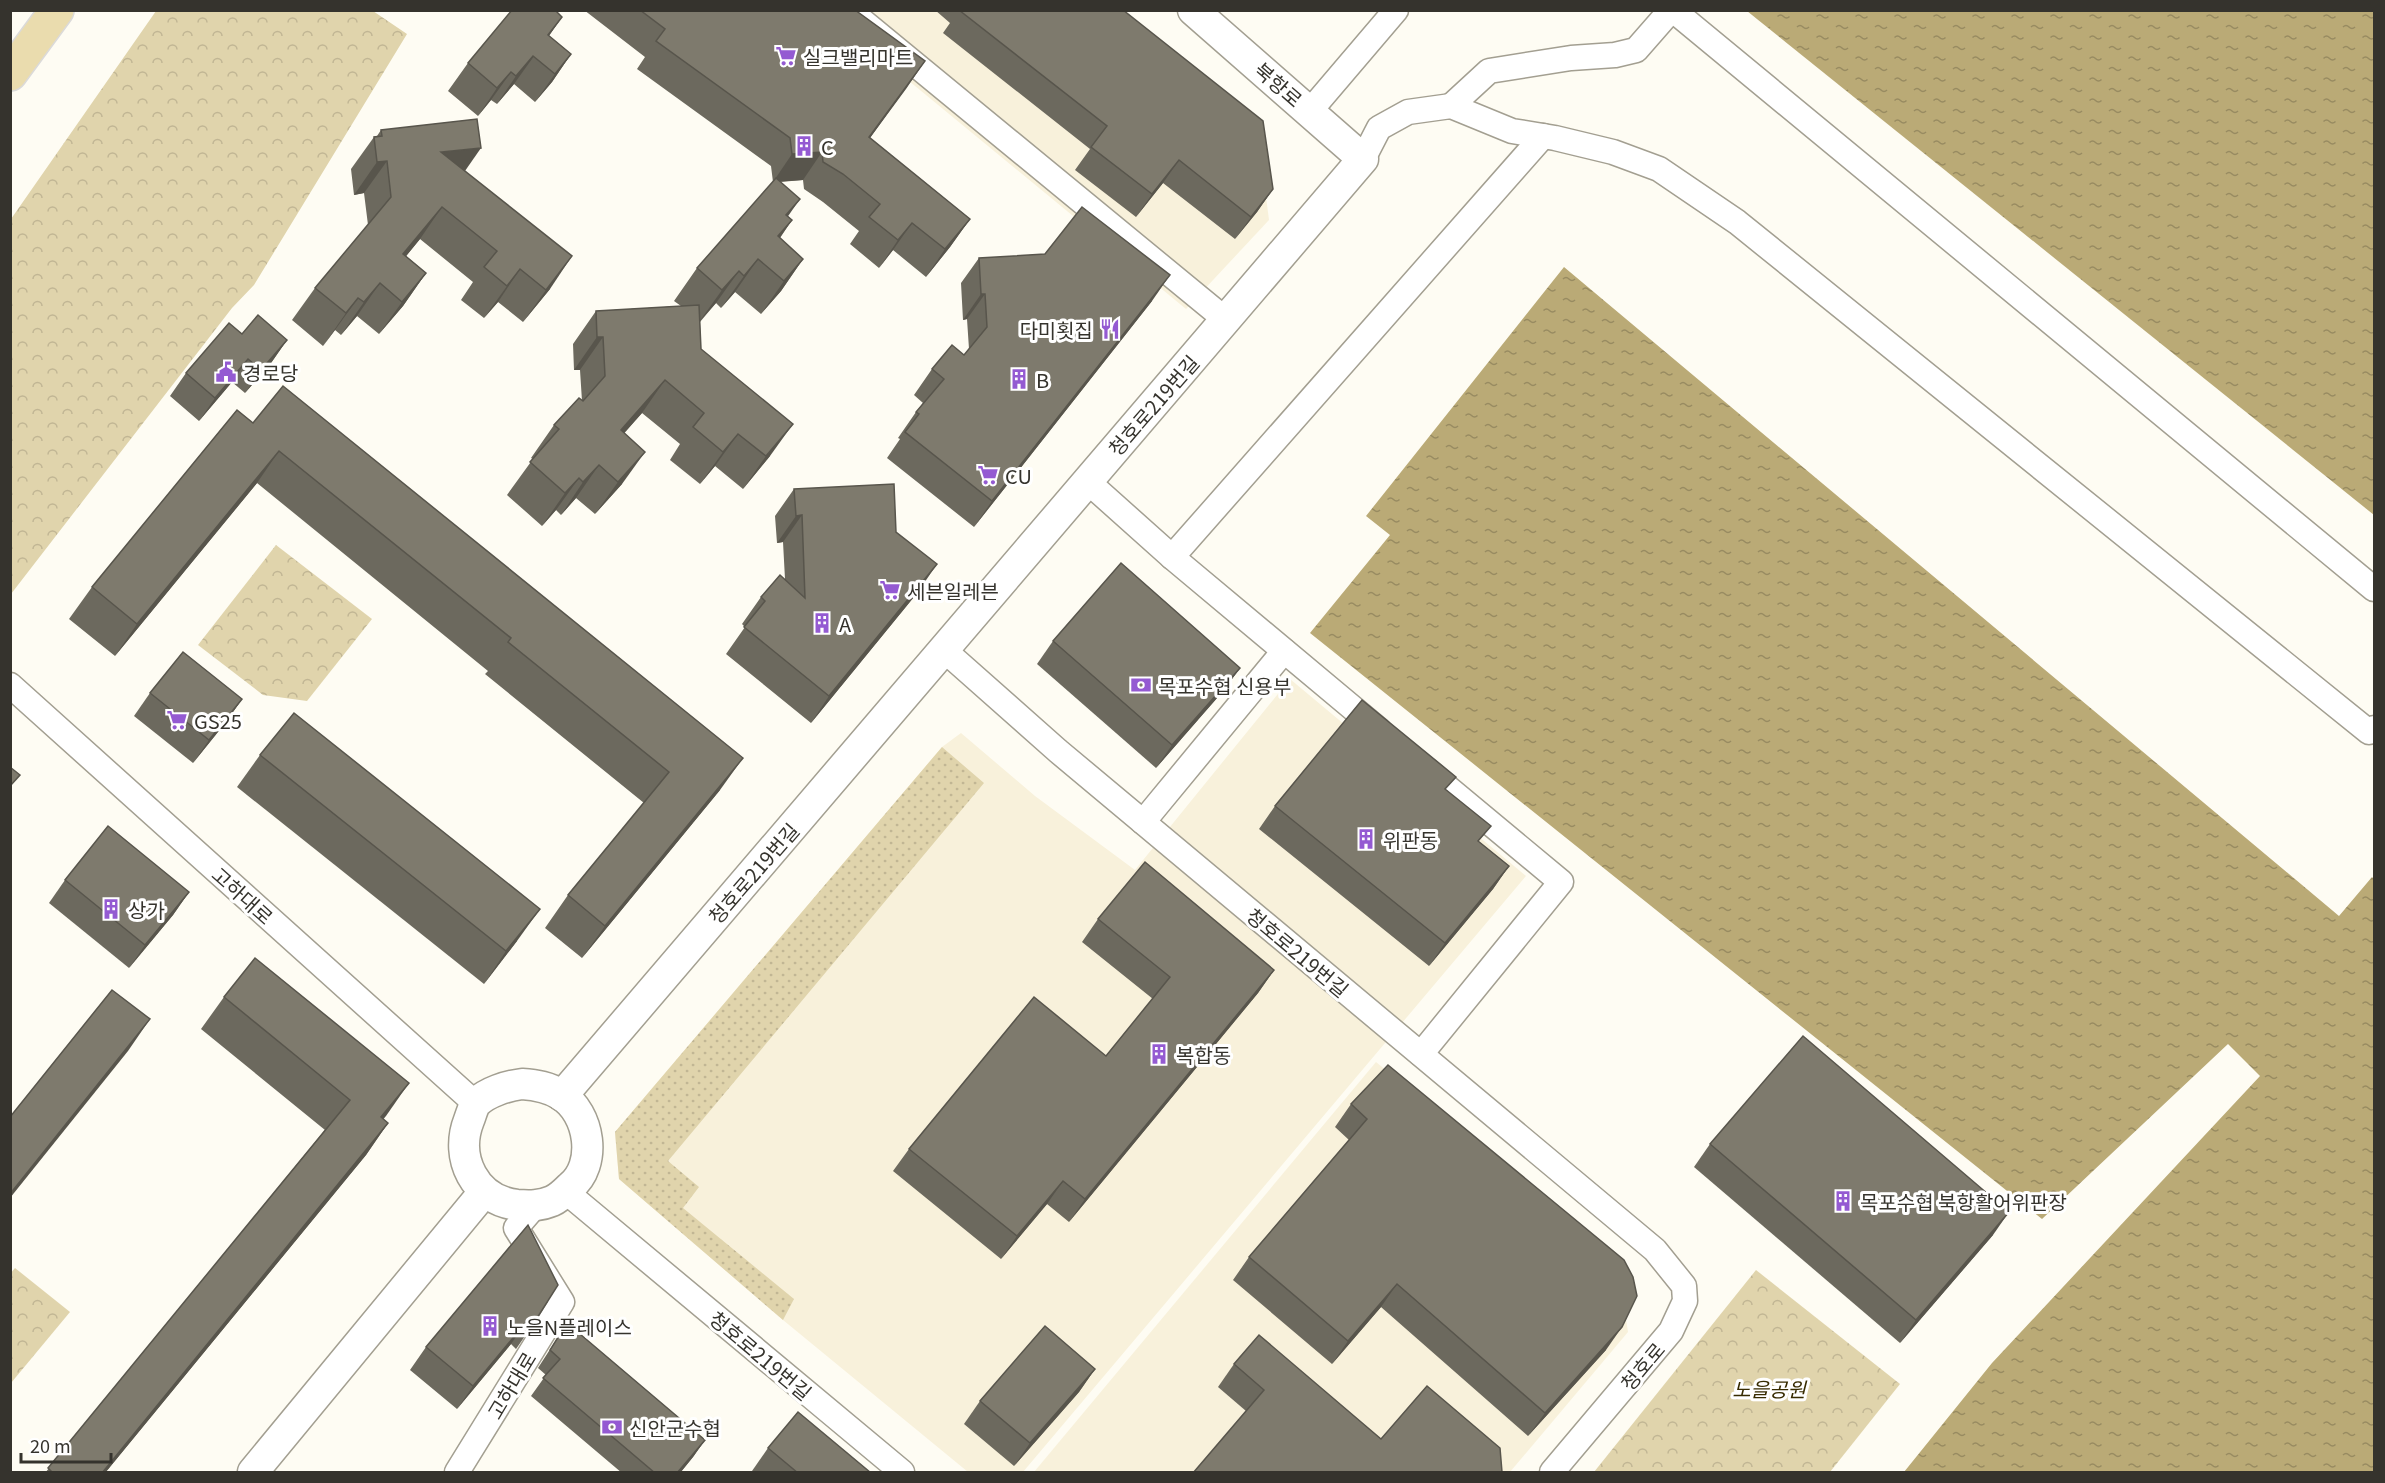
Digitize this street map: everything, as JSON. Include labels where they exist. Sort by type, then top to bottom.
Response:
[{"type":"main road","points":[[10,75],[57,10]]},
{"type":"street","points":[[849,10],[1226,320]]},
{"type":"street","name":"북항로","points":[[1193,10],[1363,159]]},
{"type":"street","points":[[1310,111],[1396,10]]},
{"type":"street","points":[[1451,106],[1489,71],[1570,58],[1615,55],[1636,50],[1672,10],[2374,589]]},
{"type":"street","points":[[1363,159],[1380,128],[1408,112],[1451,106],[1512,131],[1613,152],[1659,169],[1737,222],[2368,732],[2374,728]]},
{"type":"street","points":[[1172,557],[1543,136]]},
{"type":"street","name":"청호로219번길","points":[[562,1096],[1363,159]]},
{"type":"street","points":[[1087,481],[1172,557],[1561,882],[1421,1054]]},
{"type":"street","name":"청호로219번길","points":[[944,650],[1143,822],[1655,1251]]},
{"type":"street","points":[[1143,822],[1284,651]]},
{"type":"street","name":"고하대로","points":[[10,686],[476,1104]]},
{"type":"street","points":[[509,1085],[543,1086],[562,1096],[576,1109],[585,1129],[587,1150],[585,1164],[575,1183],[554,1200],[534,1207],[502,1203],[484,1192],[467,1168],[463,1147],[465,1130],[476,1104],[509,1085]]},
{"type":"street","name":"청호로219번길","points":[[565,1191],[902,1473]]},
{"type":"street","points":[[253,1473],[484,1192]]},
{"type":"street","name":"고하대로","points":[[457,1473],[562,1302],[516,1228],[534,1207]]},
{"type":"street","name":"청호로","points":[[1552,1473],[1671,1331],[1685,1301],[1684,1286],[1655,1251]]},
{"type":"shaded area","points":[[824,11],[1106,11],[1258,135],[1269,220],[1186,309]]},
{"type":"shaded area","points":[[1290,679],[1526,876],[1023,1472],[968,1472],[783,1320],[619,1179],[615,1132],[942,747],[961,733],[1035,796],[1135,870]]},
{"type":"shaded area","points":[[1376,1062],[1617,1261],[1628,1332],[1510,1472],[1034,1472]]},
{"type":"green space","points":[[156,11],[373,11],[407,34],[254,285],[232,308],[11,594],[11,219]]},
{"type":"green space","points":[[276,545],[372,619],[307,701],[263,695],[198,645]]},
{"type":"green space","points":[[942,747],[984,783],[668,1161],[699,1187],[683,1208],[794,1299],[783,1320],[619,1179],[615,1132]]},
{"type":"green space","points":[[15,1268],[70,1312],[11,1383],[10,1274]]},
{"type":"green space","name":"노을공원","points":[[1756,1270],[1900,1384],[1830,1472],[1594,1472]]},
{"type":"water","points":[[1747,11],[2374,11],[2374,515]]},
{"type":"water","points":[[1564,267],[2339,916],[2372,877],[2374,879],[2374,1472],[1904,1472],[1992,1363],[2260,1076],[2228,1044],[2042,1219],[1310,633],[1390,535],[1366,516]]},
{"type":"building","points":[[512,10],[559,10],[557,12],[562,17],[548,35],[571,54],[555,74],[533,56],[516,76],[511,72],[497,88],[468,63]]},
{"type":"building","name":"C","points":[[640,10],[855,10],[925,61],[869,137],[970,219],[945,249],[912,223],[898,240],[869,217],[880,204],[843,174],[823,162],[822,152],[792,154],[790,138],[656,41],[665,29]]},
{"type":"building","points":[[959,10],[1123,10],[1263,121],[1273,189],[1251,217],[1179,160],[1152,194],[1091,147],[1107,126]]},
{"type":"building","points":[[477,119],[481,148],[441,152],[572,256],[546,290],[520,269],[507,286],[484,267],[497,251],[442,207],[403,254],[426,273],[402,302],[380,283],[364,302],[358,298],[346,313],[315,288],[391,197],[387,161],[377,162],[374,137],[382,136],[381,130]]},
{"type":"building","points":[[776,178],[800,199],[786,215],[792,220],[778,236],[803,259],[784,281],[758,259],[744,276],[739,271],[722,290],[697,268]]},
{"type":"building","name":"B","points":[[1082,207],[1170,275],[992,501],[905,432],[919,414],[916,412],[944,379],[932,369],[952,345],[964,355],[987,327],[985,294],[981,294],[979,258],[1045,254]]},
{"type":"building","points":[[699,305],[701,349],[793,424],[766,456],[738,434],[723,452],[693,427],[704,413],[665,380],[621,430],[645,452],[618,482],[599,465],[583,482],[579,478],[565,493],[530,462],[559,429],[554,425],[579,398],[583,401],[605,376],[603,337],[597,337],[596,311]]},
{"type":"building","points":[[258,315],[287,340],[261,370],[248,359],[215,398],[186,373],[229,323],[242,334]]},
{"type":"building","points":[[283,386],[743,758],[605,926],[568,895],[669,772],[508,642],[511,638],[279,451],[137,624],[92,587],[237,410],[253,423]]},
{"type":"building","name":"A","points":[[894,484],[896,532],[937,564],[829,696],[744,627],[765,601],[761,597],[780,575],[805,598],[802,515],[796,516],[794,489]]},
{"type":"building","points":[[1121,563],[1240,668],[1172,745],[1053,641]]},
{"type":"building","points":[[183,652],[242,699],[209,740],[150,693]]},
{"type":"building","name":"위판동","points":[[1362,700],[1456,777],[1445,789],[1491,826],[1478,841],[1509,866],[1445,943],[1275,806]]},
{"type":"building","points":[[294,713],[540,909],[506,951],[260,755]]},
{"type":"building","points":[[10,767],[20,775],[10,786]]},
{"type":"building","points":[[108,826],[189,892],[145,945],[65,880]]},
{"type":"building","name":"복합동","points":[[1145,862],[1274,970],[1085,1199],[1063,1181],[1017,1236],[909,1149],[1034,997],[1106,1056],[1170,977],[1098,919]]},
{"type":"building","points":[[255,958],[409,1083],[381,1117],[388,1123],[102,1473],[53,1473],[48,1468],[350,1100],[224,997]]},
{"type":"building","points":[[112,990],[150,1019],[10,1194],[10,1117]]},
{"type":"building","name":"목포수협 북항활어위판장","points":[[1803,1036],[2009,1212],[1916,1320],[1710,1144]]},
{"type":"building","points":[[1388,1065],[1624,1260],[1633,1277],[1637,1296],[1622,1327],[1545,1413],[1397,1284],[1348,1341],[1249,1257],[1367,1119],[1351,1104]]},
{"type":"building","name":"노을N플레이스","points":[[528,1225],[558,1285],[532,1326],[527,1321],[473,1386],[426,1347]]},
{"type":"building","points":[[567,1323],[705,1440],[677,1473],[655,1473],[543,1378],[560,1359],[550,1350]]},
{"type":"building","points":[[1045,1326],[1095,1369],[1030,1443],[980,1401]]},
{"type":"building","points":[[1259,1335],[1381,1439],[1427,1386],[1500,1448],[1502,1472],[1193,1473],[1264,1390],[1234,1364]]},
{"type":"building","points":[[798,1412],[871,1473],[798,1473],[768,1448]]},
{"type":"place","name":"실크밸리마트","points":[[786,56]]},
{"type":"place","name":"C","points":[[804,146]]},
{"type":"place","name":"다미횟집","points":[[1110,329]]},
{"type":"place","name":"경로당","points":[[226,372]]},
{"type":"place","name":"B","points":[[1019,379]]},
{"type":"place","name":"CU","points":[[988,475]]},
{"type":"place","name":"세븐일레븐","points":[[890,590]]},
{"type":"place","name":"A","points":[[822,623]]},
{"type":"place","name":"목포수협 신용부","points":[[1141,685]]},
{"type":"place","name":"GS25","points":[[177,720]]},
{"type":"place","name":"위판동","points":[[1366,839]]},
{"type":"place","name":"상가","points":[[111,909]]},
{"type":"place","name":"복합동","points":[[1159,1054]]},
{"type":"place","name":"목포수협 북항활어위판장","points":[[1843,1201]]},
{"type":"place","name":"노을N플레이스","points":[[490,1326]]},
{"type":"place","name":"신안군수협","points":[[612,1427]]}]
